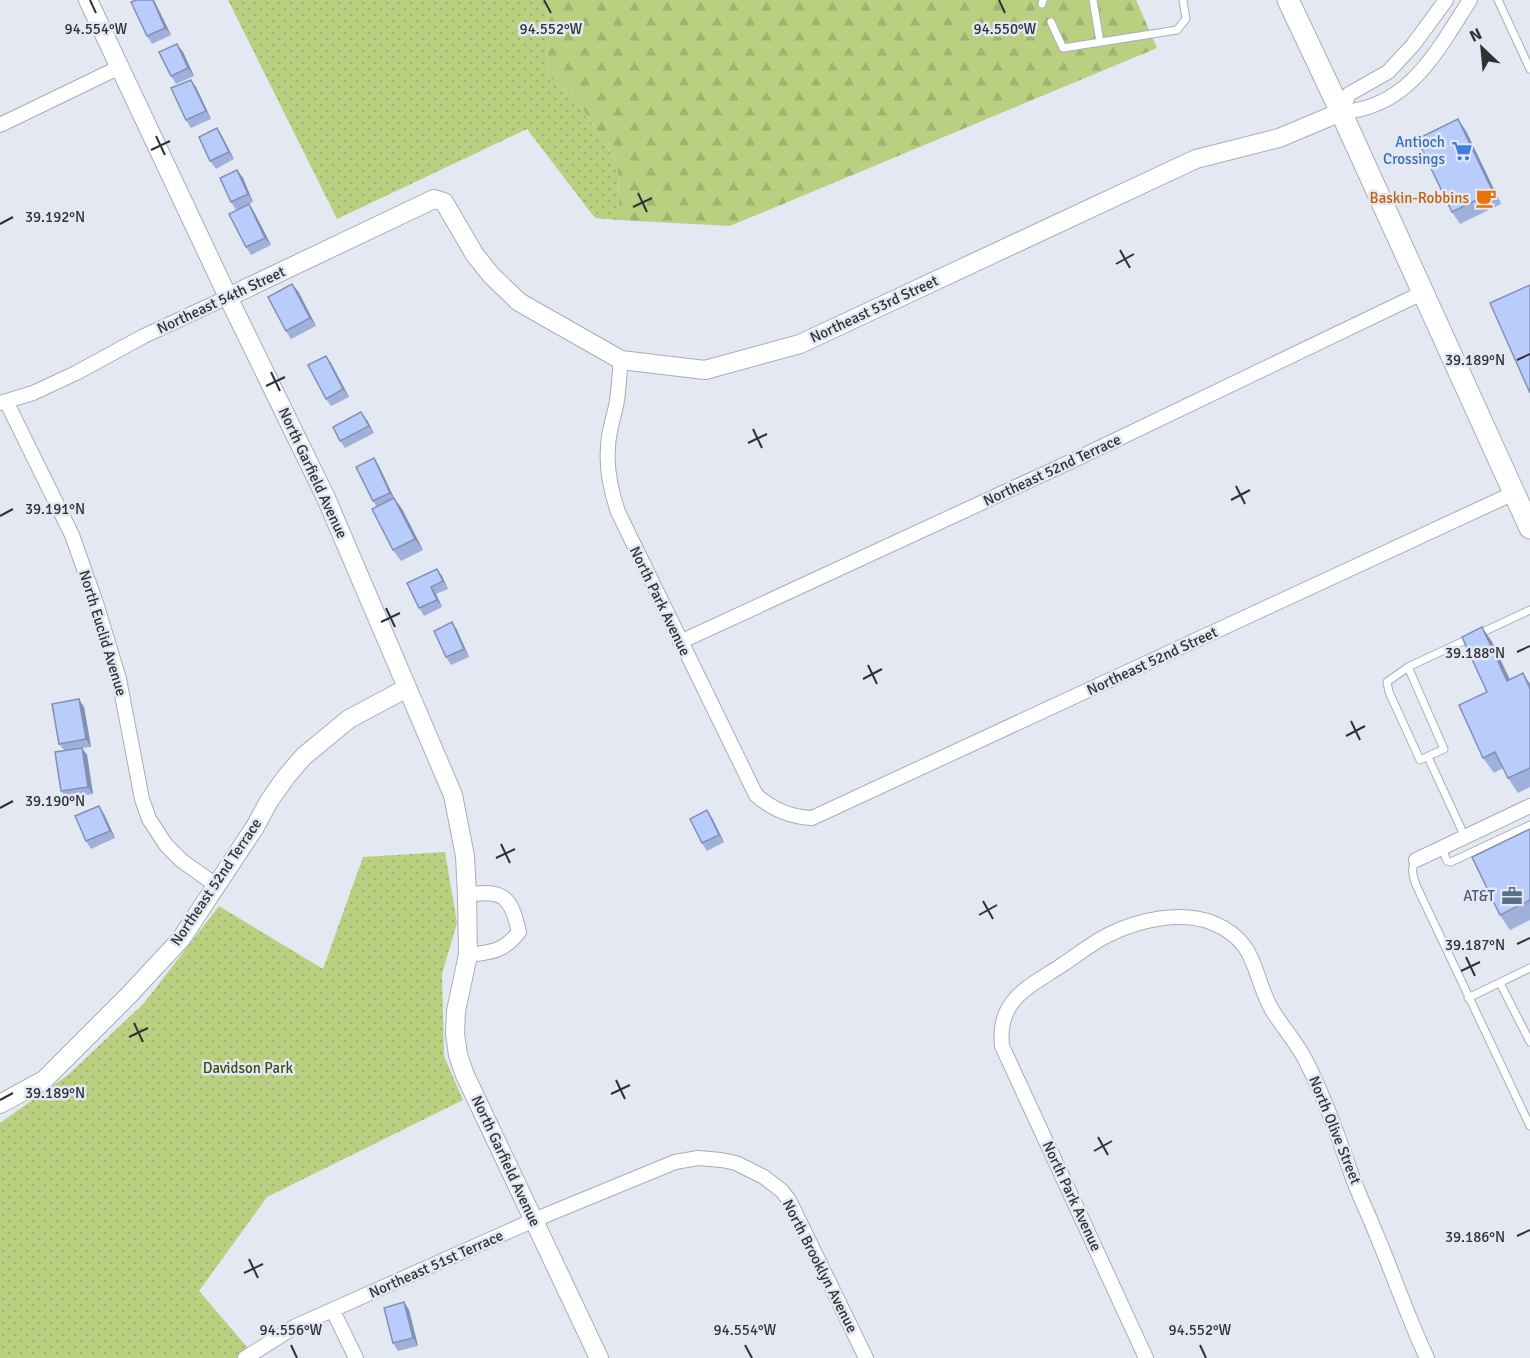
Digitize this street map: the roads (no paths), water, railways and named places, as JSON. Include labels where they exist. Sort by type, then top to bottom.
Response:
[{"type":"main road","points":[[1288,0],[1341,111],[1530,528]]},
{"type":"street","name":"North Garfield Avenue","points":[[88,0],[326,498],[453,795],[465,856],[467,895],[468,955],[456,1011],[455,1033],[458,1054],[465,1075],[599,1358]]},
{"type":"street","name":"Northeast 53rd Street","points":[[1341,111],[1349,94],[1388,72],[1394,66],[1446,0]]},
{"type":"street","name":"Northeast 53rd Street","points":[[444,202],[475,255],[519,302],[621,360],[705,370],[800,344],[1196,159],[1279,138],[1341,111],[1359,110],[1388,97],[1412,82],[1427,65],[1470,0]]},
{"type":"street","points":[[0,125],[120,67]]},
{"type":"street","name":"Northeast 54th Street","points":[[3,402],[33,393],[76,373],[144,336],[434,199],[444,202]]},
{"type":"street","name":"Northeast 52nd Terrace","points":[[680,642],[1072,461],[1422,293]]},
{"type":"street","name":"North Park Avenue","points":[[621,360],[608,447],[611,491],[618,512],[756,795],[772,808],[787,814]]},
{"type":"street","name":"North Euclid Avenue","points":[[3,402],[72,534],[119,680],[142,799],[149,819],[166,845],[182,861],[216,885]]},
{"type":"street","name":"Northeast 52nd Street","points":[[787,814],[813,818],[1514,494]]},
{"type":"street","name":"Northeast 52nd Terrace","points":[[0,1104],[44,1080],[181,939],[285,777],[304,756],[349,718],[407,688]]},
{"type":"street","points":[[1416,860],[1530,806]]},
{"type":"street","points":[[467,895],[489,892],[504,897],[515,913],[519,932],[511,942],[498,951],[468,955]]},
{"type":"street","name":"North Park Avenue","points":[[1146,1358],[1002,1046],[1001,1034],[1006,1012],[1019,993],[1107,935],[1165,918],[1190,917],[1214,923]]},
{"type":"street","name":"North Olive Street","points":[[1214,923],[1231,933],[1247,950],[1273,1011],[1306,1060],[1339,1135],[1351,1175],[1427,1358]]},
{"type":"street","name":"Northeast 51st Terrace","points":[[245,1358],[296,1326],[534,1220],[675,1162],[698,1158],[736,1163]]},
{"type":"street","name":"North Brooklyn Avenue","points":[[736,1163],[764,1176],[789,1200],[866,1358]]},
{"type":"street","points":[[333,1311],[356,1358]]},
{"type":"lane","points":[[1093,0],[1101,42]]},
{"type":"lane","points":[[1051,22],[1063,48],[1177,30],[1186,19],[1183,0]]},
{"type":"lane","points":[[1498,0],[1530,69]]},
{"type":"lane","points":[[1408,667],[1444,749],[1420,760],[1386,686],[1391,678],[1408,667],[1530,610]]},
{"type":"lane","points":[[1428,756],[1465,837]]},
{"type":"lane","points":[[1442,848],[1447,861],[1452,862],[1530,825]]},
{"type":"lane","points":[[1416,860],[1412,866],[1416,885],[1530,1126]]},
{"type":"lane","points":[[1468,998],[1530,968]]},
{"type":"lane","points":[[1500,982],[1530,1042]]},
{"type":"place","name":"Antioch Crossings","points":[[1462,151]]},
{"type":"place","name":"Baskin-Robbins","points":[[1486,198]]},
{"type":"place","name":"AT&T","points":[[1512,896]]},
{"type":"park label","name":"Davidson Park","points":[[248,1068]]}]
